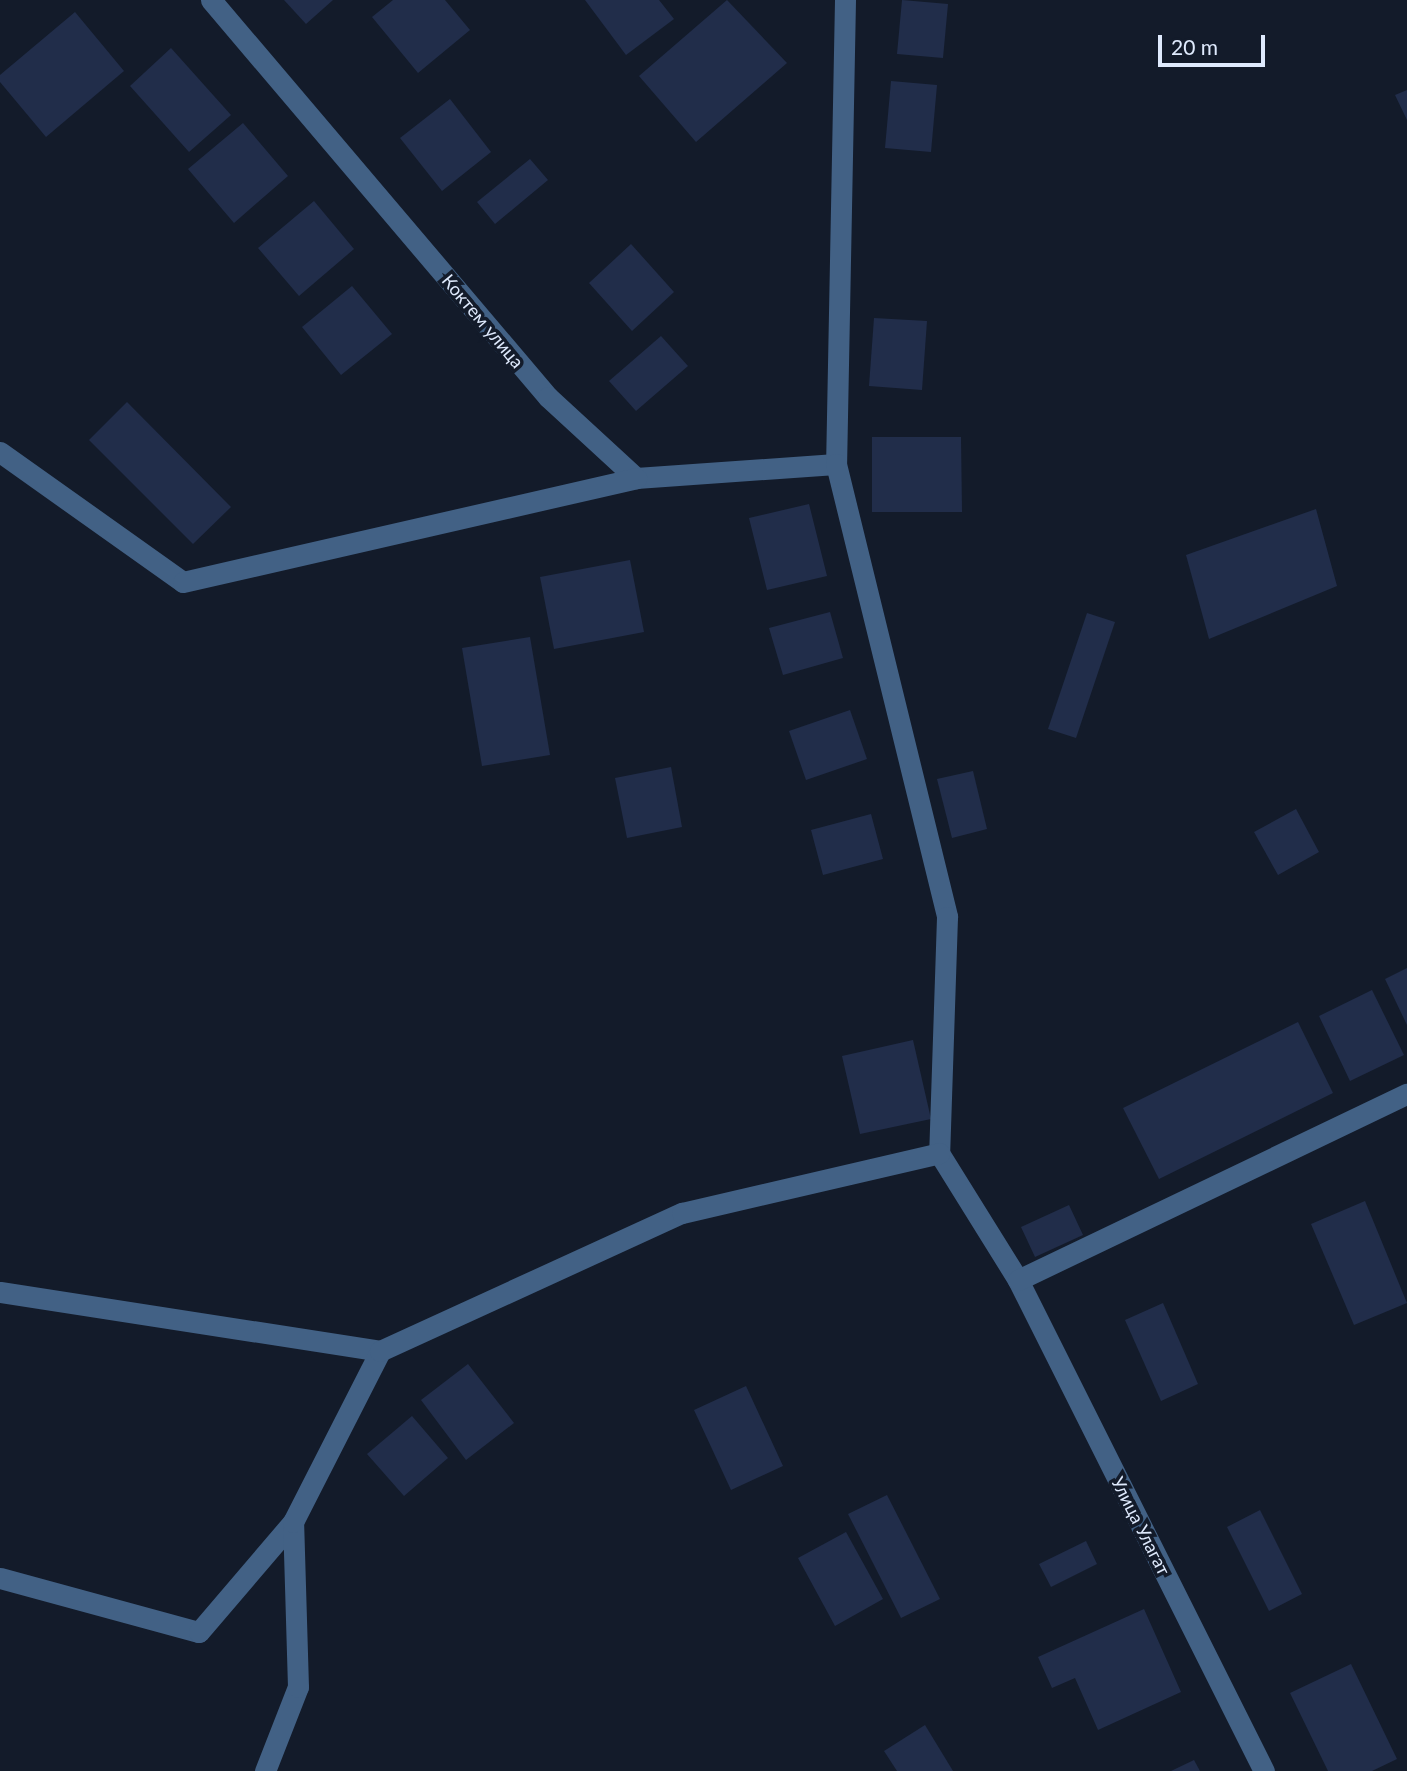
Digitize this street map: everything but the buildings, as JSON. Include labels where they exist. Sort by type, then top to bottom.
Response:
[{"type":"street","name":"Коктем улица","points":[[211,0],[548,397],[636,478]]},
{"type":"street","points":[[0,1292],[380,1351],[682,1213],[939,1153],[947,917],[836,464],[845,0]]},
{"type":"street","points":[[0,452],[183,582],[636,478],[836,464]]},
{"type":"street","points":[[1017,1280],[1407,1094]]},
{"type":"street","name":"Улица Улагат","points":[[939,1153],[1017,1280],[1264,1771]]},
{"type":"street","points":[[0,1578],[199,1632],[293,1522],[380,1351]]},
{"type":"street","points":[[265,1771],[298,1687],[293,1522]]}]
